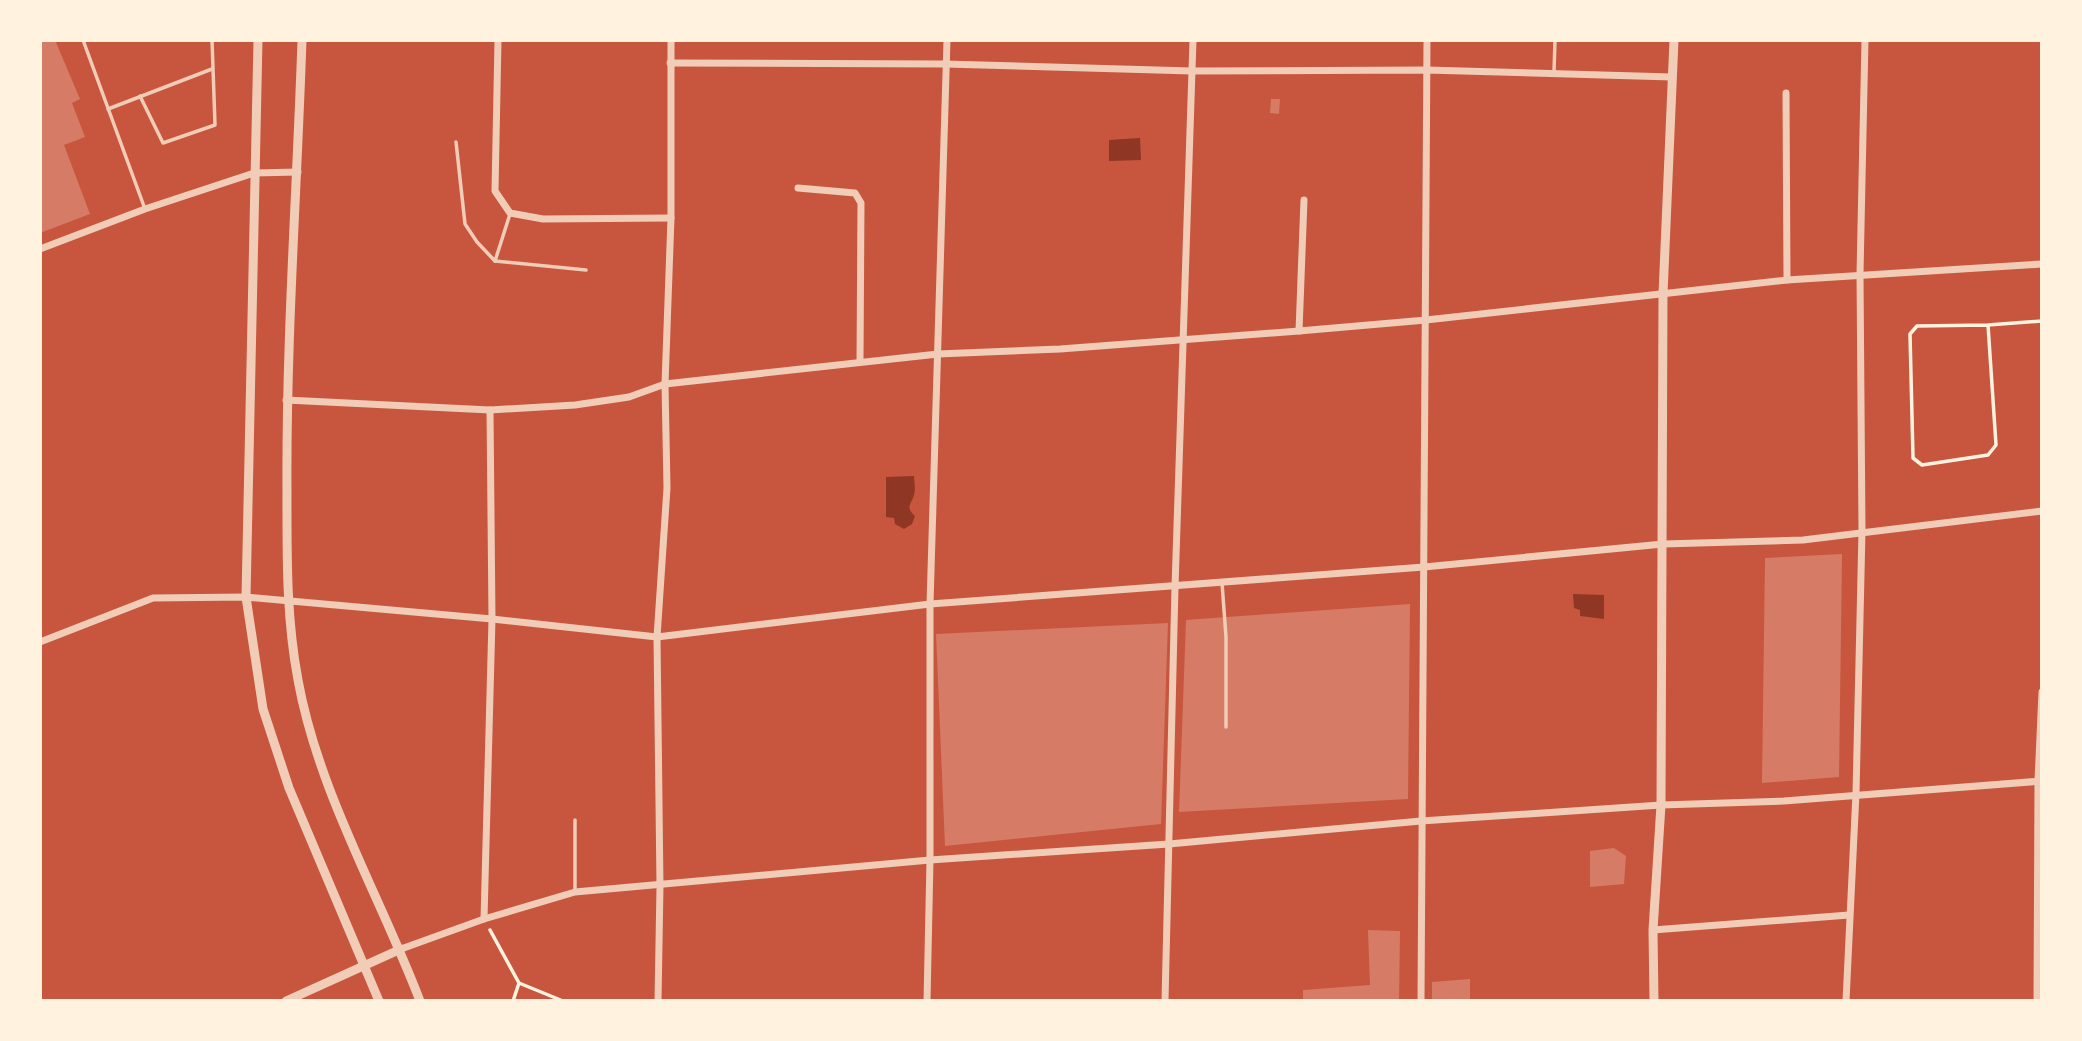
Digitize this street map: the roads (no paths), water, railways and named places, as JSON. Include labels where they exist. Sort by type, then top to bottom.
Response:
[{"type":"street","points":[[258,40],[246,597],[263,709],[289,788],[379,1001]]},
{"type":"street","points":[[302,40],[286,400],[288,601],[298,681],[321,768],[401,949],[420,1001]]},
{"type":"street","points":[[498,40],[495,191],[510,213],[543,219],[671,218]]},
{"type":"street","points":[[658,1001],[660,886],[657,637],[667,488],[665,384],[671,218],[671,40]]},
{"type":"street","points":[[928,1001],[930,604],[947,40]]},
{"type":"street","points":[[1166,1001],[1175,587],[1194,40]]},
{"type":"street","points":[[1421,1001],[1427,40]]},
{"type":"street","points":[[1654,1001],[1653,930],[1661,805],[1663,294],[1674,40]]},
{"type":"street","points":[[1846,1001],[1856,793],[1862,531],[1860,274],[1865,40]]},
{"type":"street","points":[[670,63],[945,64],[1192,71],[1426,70],[1672,77]]},
{"type":"street","points":[[1786,93],[1787,280]]},
{"type":"street","points":[[40,250],[145,209],[254,173],[298,172]]},
{"type":"street","points":[[798,188],[855,193],[861,203],[860,362]]},
{"type":"street","points":[[1299,331],[1304,200]]},
{"type":"street","points":[[286,400],[490,410],[575,405],[629,397],[665,384],[938,354],[1060,349],[1299,331],[1426,320],[1787,280],[2042,264]]},
{"type":"street","points":[[484,919],[492,619],[490,410]]},
{"type":"street","points":[[40,642],[153,598],[246,597],[657,637],[930,604],[1424,567],[1663,544],[1803,540],[2042,511]]},
{"type":"street","points":[[2037,1001],[2042,692]]},
{"type":"street","points":[[286,1001],[401,949],[484,919],[575,892],[930,860],[1169,844],[1421,821],[1661,805],[1784,801],[1856,793],[2040,781]]},
{"type":"street","points":[[1653,930],[1849,915]]},
{"type":"lane","points":[[83,40],[145,209]]},
{"type":"lane","points":[[140,96],[163,143],[215,125],[212,40]]},
{"type":"lane","points":[[1554,75],[1555,40]]},
{"type":"lane","points":[[108,109],[212,69]]},
{"type":"lane","points":[[456,142],[465,224],[495,261],[586,270]]},
{"type":"lane","points":[[495,261],[510,213]]},
{"type":"lane","points":[[1222,583],[1226,637],[1227,727]]},
{"type":"lane","points":[[575,820],[575,892]]}]
